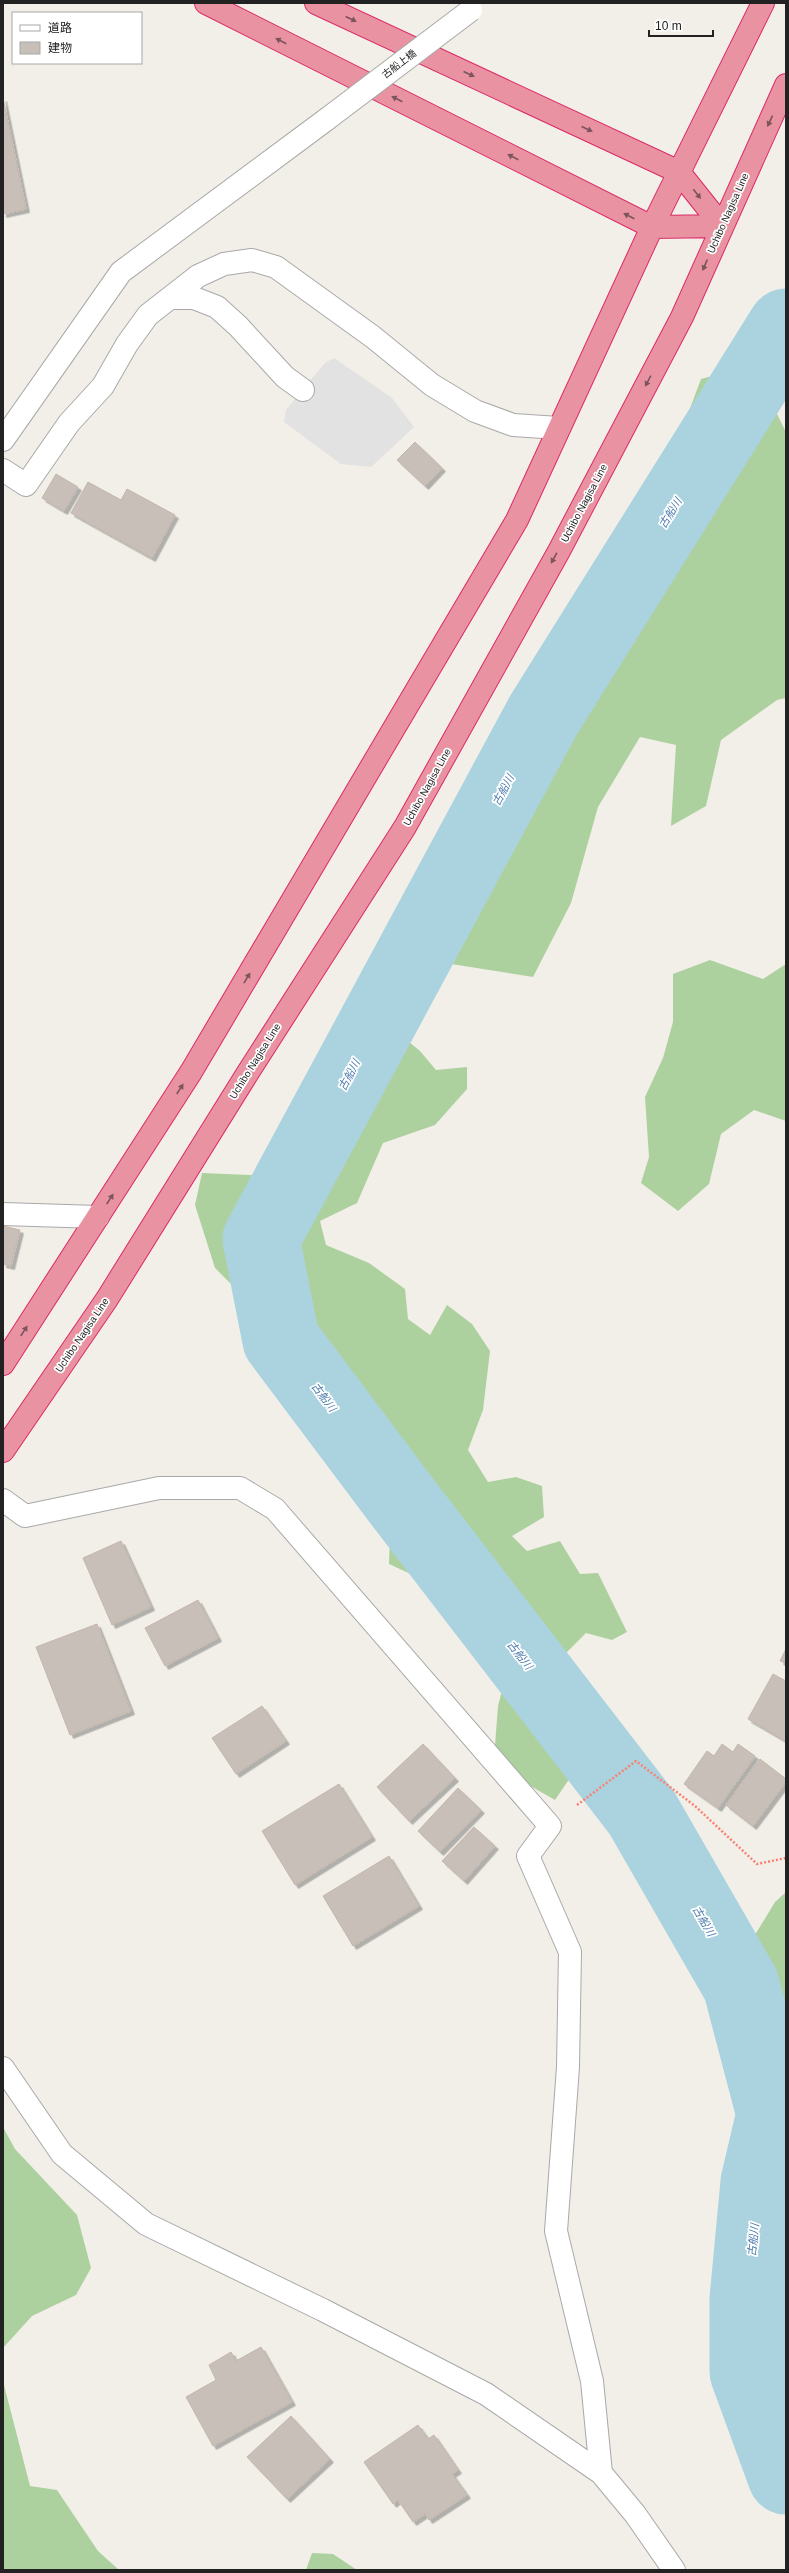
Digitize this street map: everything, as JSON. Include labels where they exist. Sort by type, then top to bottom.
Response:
[{"type":"highway","points":[[206,3],[652,227],[722,226]]},
{"type":"highway","points":[[316,3],[679,172],[722,226]]},
{"type":"highway","points":[[3,1364],[203,1052],[509,534],[652,227],[763,3]]},
{"type":"highway","name":"Uchibo Nagisa Line","points":[[3,1450],[107,1298],[251,1067],[405,827],[559,550],[682,317],[786,85]]},
{"type":"street","name":"古船上橋","points":[[3,440],[121,272],[475,7]]},
{"type":"street","points":[[3,470],[26,485],[69,423],[102,386],[126,344],[148,316],[198,276],[224,264],[252,260],[276,267],[373,337],[432,385],[475,411],[513,425],[559,428]]},
{"type":"street","points":[[172,298],[194,298],[217,307],[238,326],[285,377],[302,390]]},
{"type":"street","points":[[3,1214],[98,1217]]},
{"type":"street","points":[[3,1500],[25,1516],[159,1488],[240,1488],[275,1510],[550,1826],[528,1856],[570,1952],[568,2067],[556,2231],[592,2382],[601,2474]]},
{"type":"street","points":[[3,2068],[62,2154],[146,2224],[323,2310],[486,2394],[601,2474],[635,2514],[674,2570]]},
{"type":"path","points":[[593,1794],[636,1761],[695,1806],[757,1864],[786,1858]]},
{"type":"green space","points":[[742,368],[775,410],[786,432],[786,698],[777,700],[721,740],[706,806],[671,826],[676,745],[640,737],[598,807],[571,903],[533,977],[445,963],[443,889],[481,817],[538,755],[591,623],[676,446],[701,379]]},
{"type":"green space","points":[[710,960],[763,979],[786,964],[786,1121],[754,1110],[721,1134],[709,1184],[678,1211],[641,1183],[649,1157],[645,1097],[663,1058],[673,1022],[673,974]]},
{"type":"green space","points":[[397,1032],[420,1051],[436,1070],[467,1067],[467,1089],[435,1125],[383,1143],[357,1203],[320,1221],[326,1245],[369,1263],[405,1289],[408,1319],[430,1335],[447,1305],[472,1324],[490,1351],[483,1410],[468,1450],[488,1482],[516,1477],[542,1486],[544,1517],[512,1536],[527,1551],[560,1541],[580,1574],[598,1573],[627,1632],[612,1640],[586,1633],[541,1678],[528,1699],[558,1729],[576,1769],[555,1800],[520,1780],[495,1745],[498,1706],[507,1671],[454,1600],[415,1576],[389,1564],[390,1534],[385,1469],[345,1432],[324,1362],[291,1311],[245,1298],[215,1268],[195,1205],[202,1173],[273,1176],[308,1140],[365,1044]]},
{"type":"green space","points":[[786,1892],[786,2223],[751,2181],[741,2100],[759,2056],[755,1988],[741,1958],[775,1902]]},
{"type":"green space","points":[[3,2127],[15,2149],[77,2215],[91,2268],[76,2295],[32,2316],[3,2348]]},
{"type":"green space","points":[[3,2381],[30,2486],[57,2490],[98,2551],[119,2570],[3,2570]]},
{"type":"green space","points":[[312,2553],[333,2554],[357,2570],[306,2570]]},
{"type":"shaded area","points":[[334,358],[392,398],[414,427],[371,467],[341,464],[284,422],[286,410],[325,363]]},
{"type":"building","points":[[3,98],[26,209],[3,214]]},
{"type":"building","points":[[415,442],[442,468],[425,486],[397,460]]},
{"type":"building","points":[[56,474],[78,487],[64,511],[42,498]]},
{"type":"building","points":[[88,482],[121,500],[127,489],[175,515],[152,558],[71,513]]},
{"type":"building","points":[[3,1226],[20,1230],[11,1266],[3,1264]]},
{"type":"building","points":[[121,1541],[151,1607],[112,1625],[83,1558]]},
{"type":"building","points":[[198,1600],[218,1638],[165,1666],[145,1628]]},
{"type":"building","points":[[97,1624],[131,1711],[70,1735],[36,1647]]},
{"type":"building","points":[[786,1649],[786,1663],[780,1661]]},
{"type":"building","points":[[773,1674],[786,1681],[786,1741],[748,1719]]},
{"type":"building","points":[[262,1706],[286,1741],[236,1774],[212,1738]]},
{"type":"building","points":[[423,1744],[455,1778],[409,1821],[377,1787]]},
{"type":"building","points":[[722,1744],[733,1752],[738,1744],[755,1756],[718,1808],[684,1784],[707,1751],[714,1756]]},
{"type":"building","points":[[760,1759],[786,1779],[786,1782],[753,1826],[726,1805]]},
{"type":"building","points":[[339,1784],[372,1837],[295,1885],[262,1831]]},
{"type":"building","points":[[458,1788],[481,1810],[440,1852],[418,1831]]},
{"type":"building","points":[[474,1827],[495,1846],[464,1881],[442,1861]]},
{"type":"building","points":[[389,1856],[419,1906],[353,1946],[323,1896]]},
{"type":"building","points":[[261,2347],[292,2402],[213,2446],[186,2397],[216,2380],[209,2365],[231,2352],[236,2361]]},
{"type":"building","points":[[291,2416],[330,2459],[287,2499],[247,2457]]},
{"type":"building","points":[[418,2425],[428,2439],[434,2435],[458,2470],[452,2474],[467,2495],[429,2520],[425,2514],[413,2522],[398,2500],[393,2504],[364,2462]]},
{"type":"waterway","name":"古船川","points":[[786,327],[543,716],[261,1239],[281,1340],[404,1504],[642,1813],[741,1985],[775,2114],[759,2182],[748,2299],[748,2372],[786,2476]]}]
